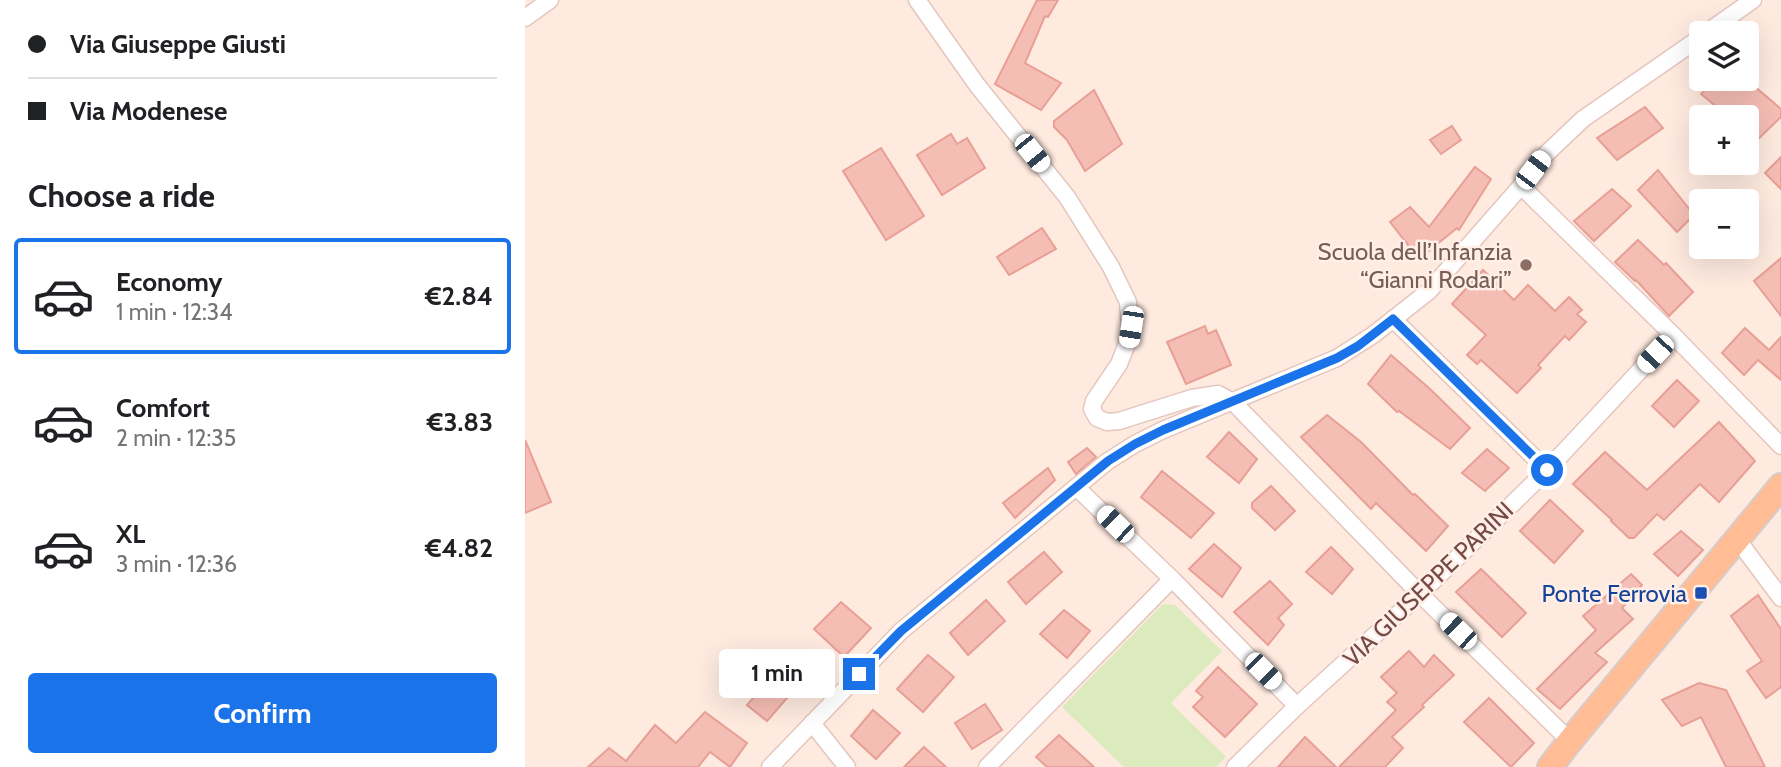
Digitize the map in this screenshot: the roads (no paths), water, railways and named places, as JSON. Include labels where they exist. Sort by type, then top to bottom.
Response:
[{"type":"main road","points":[[1550,767],[1781,486]]},
{"type":"street","points":[[525,18],[550,0]]},
{"type":"street","points":[[917,0],[977,85],[1067,197],[1111,267],[1128,302],[1131,327],[1128,341],[1119,364],[1094,401],[1094,415],[1101,421],[1119,421],[1192,398],[1218,394],[1233,402],[1420,594],[1570,741]]},
{"type":"street","points":[[1723,21],[1753,0]]},
{"type":"street","points":[[770,767],[901,631],[1108,461],[1163,430],[1337,358],[1358,346],[1429,291],[1521,187],[1546,154],[1583,119],[1689,45]]},
{"type":"street","points":[[1521,187],[1673,335],[1781,446]]},
{"type":"street","points":[[1393,319],[1547,470]]},
{"type":"street","name":"VIA GIUSEPPE PARINI","points":[[1235,767],[1297,706],[1420,594],[1547,470],[1673,335]]},
{"type":"street","points":[[1076,487],[1173,579],[1297,706]]},
{"type":"street","points":[[1737,538],[1781,598]]},
{"type":"street","points":[[987,767],[1173,579]]},
{"type":"street","points":[[812,723],[847,767]]},
{"type":"place","name":"Scuola dell’Infanzia “Gianni Rodari”","points":[[1526,265]]},
{"type":"place","name":"Ponte Ferrovia","points":[[1701,593]]}]
